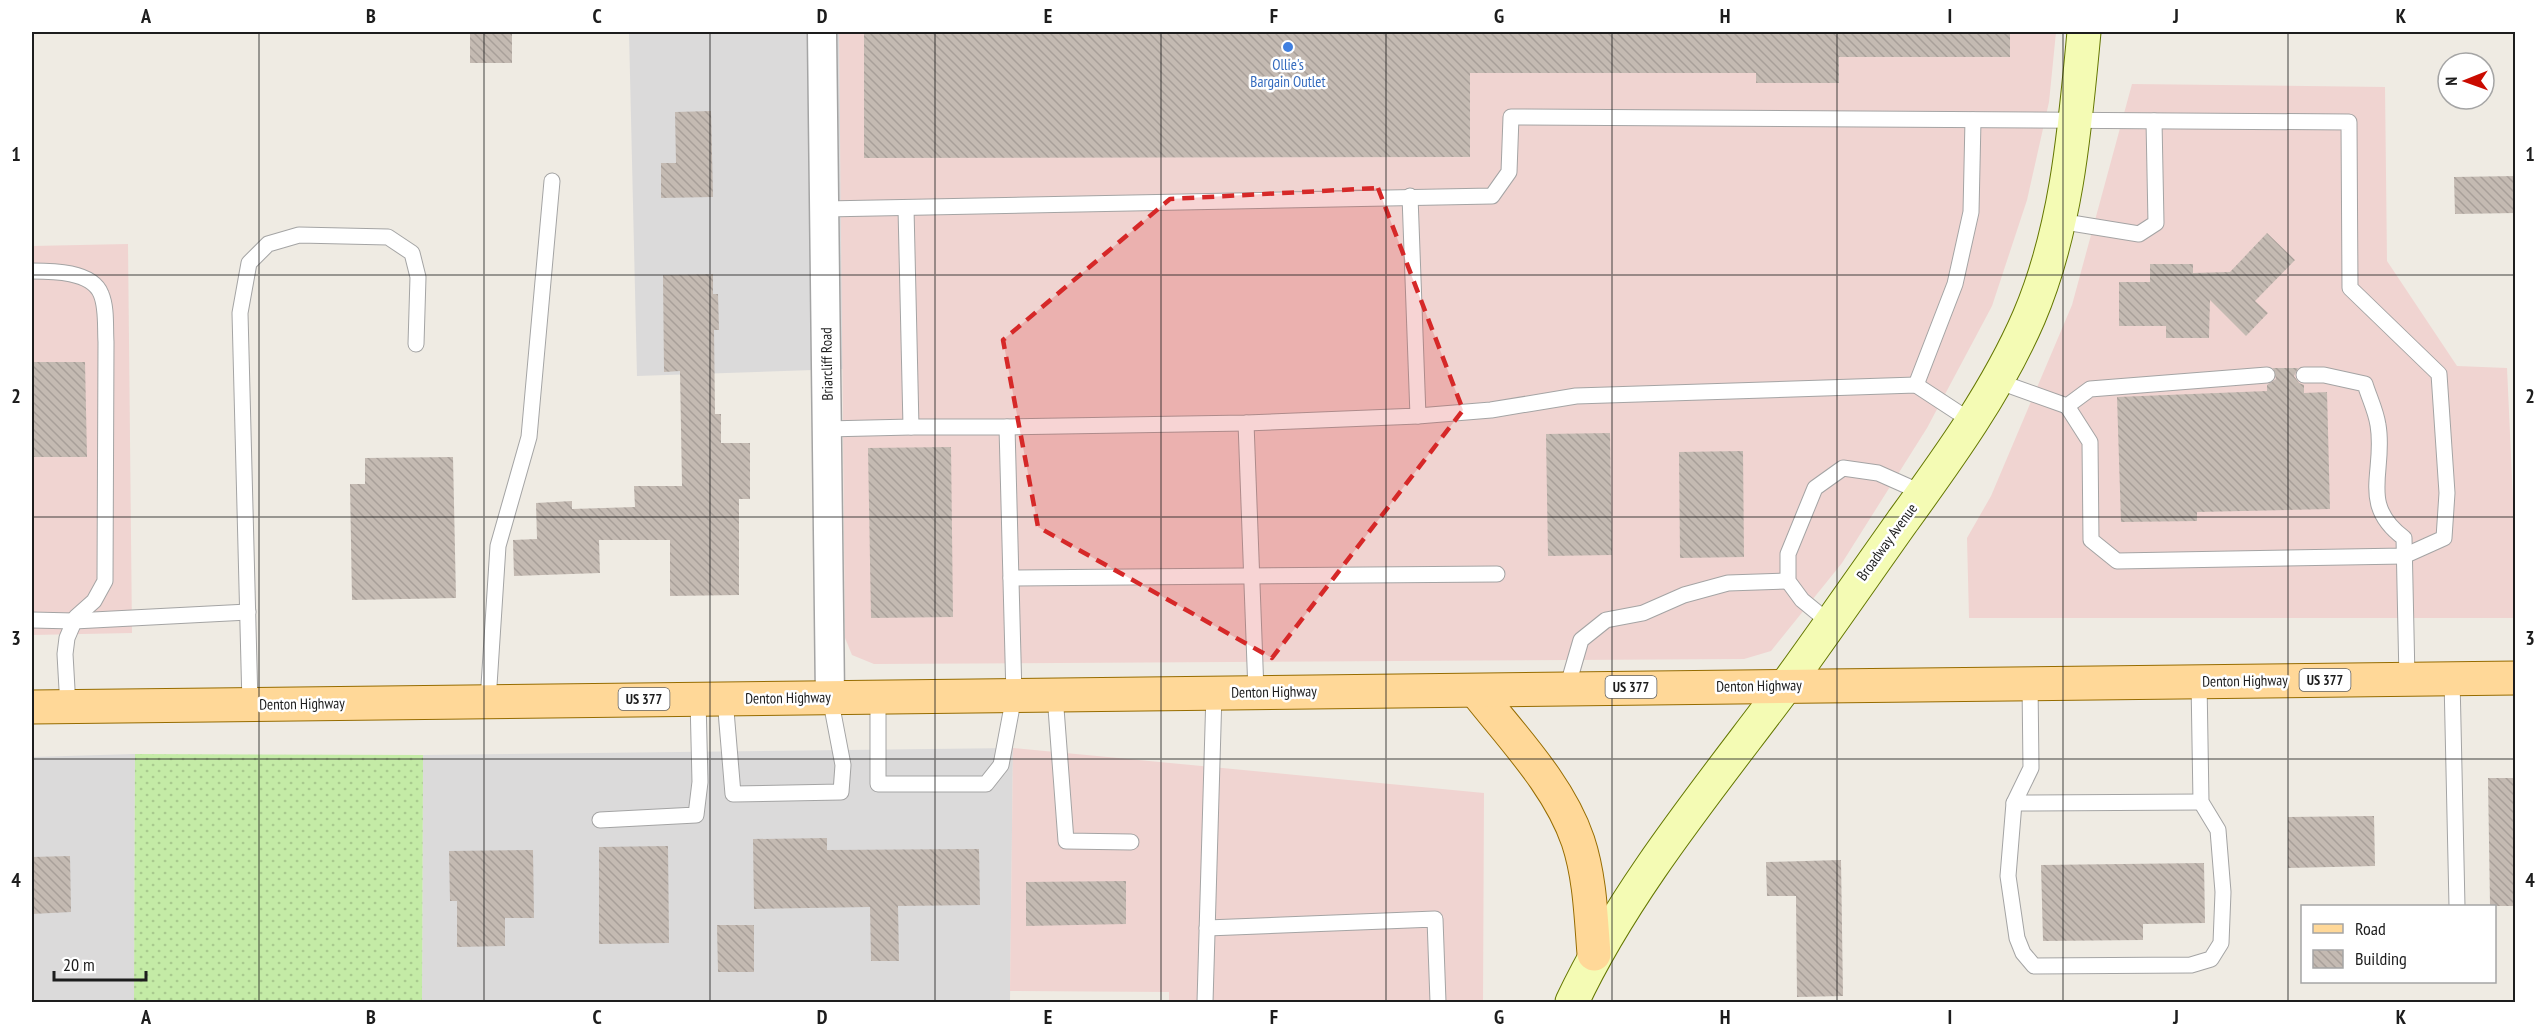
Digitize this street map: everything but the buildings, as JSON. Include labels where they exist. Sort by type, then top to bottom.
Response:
[{"type":"main road","name":"Broadway Avenue","points":[[1572,1002],[1594,954],[1702,797],[1785,686],[1923,493],[1997,381],[2030,315],[2059,221],[2076,121],[2084,32]]},
{"type":"main road","name":"Denton Highway","points":[[32,707],[2516,678]]},
{"type":"main road","points":[[1476,691],[1544,779],[1563,809],[1578,842],[1588,884],[1594,954]]},
{"type":"street","name":"Briarcliff Road","points":[[822,32],[831,697]]},
{"type":"lane","points":[[825,208],[1492,196],[1509,172],[1511,117],[2349,122],[2350,288],[2439,374],[2447,493],[2444,538],[2404,556],[2117,561],[2091,540],[2090,442],[2067,406],[1997,381]]},
{"type":"lane","points":[[1916,385],[1955,284],[1971,212],[1973,120]]},
{"type":"lane","points":[[2059,221],[2139,234],[2156,224],[2154,122]]},
{"type":"lane","points":[[488,701],[498,546],[530,437],[552,181]]},
{"type":"lane","points":[[1410,196],[1418,416]]},
{"type":"lane","points":[[906,208],[910,427]]},
{"type":"lane","points":[[250,704],[240,313],[249,263],[268,244],[299,235],[388,237],[411,253],[417,277],[416,344]]},
{"type":"lane","points":[[32,271],[79,277],[92,283],[101,293],[104,305],[106,342],[105,581],[94,601],[74,621],[65,654],[68,707]]},
{"type":"lane","points":[[2067,406],[2090,389],[2267,375]]},
{"type":"lane","points":[[2304,375],[2324,375],[2365,384],[2378,425],[2378,502],[2386,525],[2404,538],[2407,679]]},
{"type":"lane","points":[[827,429],[1246,423],[1418,416],[1491,410],[1576,396],[1916,385],[1971,421]]},
{"type":"lane","points":[[1246,423],[1256,692]]},
{"type":"lane","points":[[878,697],[878,784],[986,784],[1001,765],[1014,696],[1007,427]]},
{"type":"lane","points":[[1830,623],[1802,600],[1788,581],[1788,554],[1815,488],[1843,468],[1878,473],[1923,493]]},
{"type":"lane","points":[[1011,578],[1497,574]]},
{"type":"lane","points":[[1568,688],[1581,640],[1606,620],[1643,613],[1684,595],[1728,583],[1788,581]]},
{"type":"lane","points":[[32,620],[74,621],[248,612]]},
{"type":"lane","points":[[2452,679],[2457,905]]},
{"type":"lane","points":[[2030,683],[2031,768],[2014,803],[2008,876],[2017,938],[2023,953],[2034,966],[2191,965],[2211,959],[2221,943],[2223,892],[2218,830],[2201,802],[2199,681]]},
{"type":"lane","points":[[1205,1002],[1214,693]]},
{"type":"lane","points":[[1055,695],[1066,841],[1131,842]]},
{"type":"lane","points":[[711,699],[733,794],[841,792],[843,765],[831,697]]},
{"type":"lane","points":[[600,820],[696,815],[711,699]]},
{"type":"lane","points":[[2014,803],[2201,802]]},
{"type":"lane","points":[[1207,928],[1435,919],[1438,1002]]},
{"type":"highlighted area","points":[[1378,188],[1463,410],[1272,658],[1038,527],[1003,340],[1170,199]]},
{"type":"shaded area","points":[[629,32],[839,32],[843,369],[637,376]]},
{"type":"shaded area","points":[[839,32],[2056,32],[2049,102],[2027,200],[1992,306],[1927,428],[1842,563],[1771,651],[1744,659],[874,664],[852,655],[845,638]]},
{"type":"shaded area","points":[[2132,84],[2385,87],[2387,261],[2457,366],[2507,368],[2515,544],[2515,618],[1969,618],[1967,538],[1991,496],[2072,305]]},
{"type":"shaded area","points":[[128,244],[132,633],[32,635],[32,246]]},
{"type":"shaded area","points":[[1013,748],[1010,1002],[422,1002],[423,755]]},
{"type":"shaded area","points":[[1013,748],[1484,793],[1483,1002],[1169,1002],[1169,992],[1010,991]]},
{"type":"shaded area","points":[[135,754],[134,1002],[32,1002],[32,757]]},
{"type":"green space","points":[[135,754],[423,755],[422,1002],[134,1002]]},
{"type":"place","name":"Ollie's Bargain Outlet","points":[[1288,47]]}]
